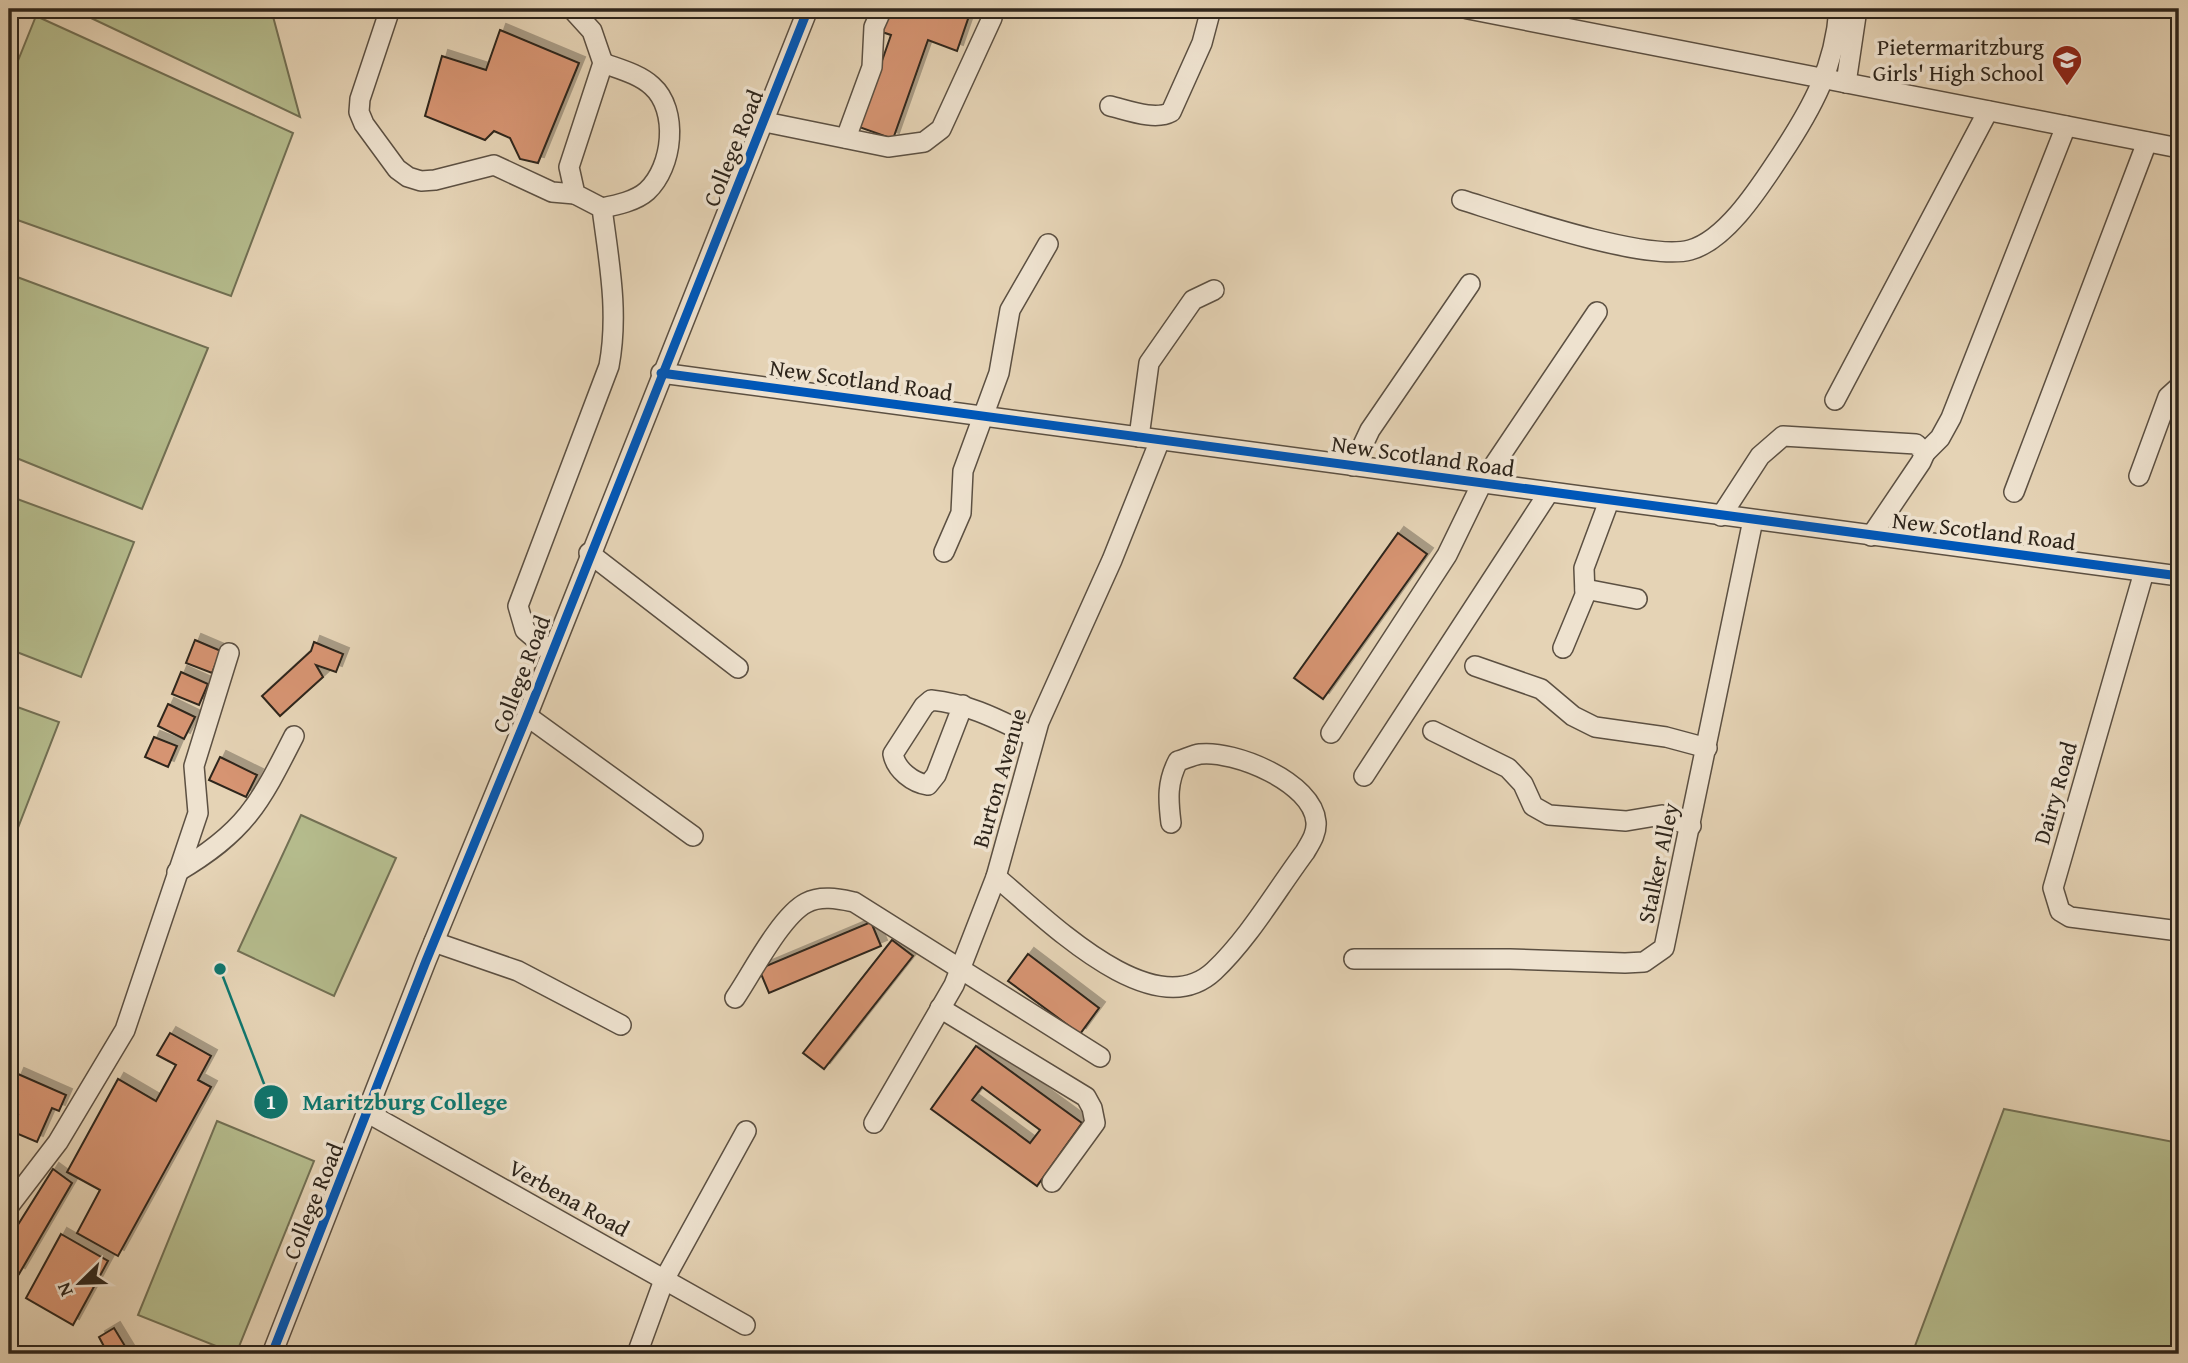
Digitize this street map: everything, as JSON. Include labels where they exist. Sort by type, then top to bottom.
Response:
[{"type":"street","points":[[390,9],[360,99],[359,111],[363,124],[397,169],[421,181],[494,165],[552,191],[575,194],[602,208],[633,200],[647,191],[657,179],[663,162],[670,132],[667,114],[654,88],[644,79],[603,63]]},
{"type":"street","points":[[572,9],[592,31],[603,63],[569,167],[575,194]]},
{"type":"street","name":"College Road","points":[[272,1354],[808,9]]},
{"type":"street","points":[[846,138],[872,67],[874,27],[882,9]]},
{"type":"street","points":[[765,122],[888,147],[924,142],[941,129],[992,18],[991,9]]},
{"type":"street","points":[[1110,106],[1155,116],[1171,112],[1202,43],[1212,9]]},
{"type":"street","points":[[1468,9],[2179,148]]},
{"type":"street","points":[[1462,200],[1596,240],[1651,249],[1688,251],[1709,239],[1750,200],[1803,123],[1826,79],[1839,9]]},
{"type":"street","points":[[1846,83],[1857,9]]},
{"type":"street","points":[[1835,400],[1989,111]]},
{"type":"street","points":[[1871,536],[1925,453],[1940,438],[1951,418],[2066,126]]},
{"type":"street","points":[[2014,492],[2147,142]]},
{"type":"street","points":[[551,652],[525,630],[518,606],[609,366],[614,292],[602,208]]},
{"type":"street","points":[[944,552],[961,513],[963,471],[999,373],[1010,310],[1048,244]]},
{"type":"street","points":[[1353,466],[1370,430],[1470,284]]},
{"type":"street","points":[[1139,437],[1149,363],[1193,300],[1214,290]]},
{"type":"street","points":[[1331,733],[1447,555],[1482,483],[1597,312]]},
{"type":"street","name":"New Scotland Road","points":[[661,373],[2179,576]]},
{"type":"street","points":[[2139,476],[2168,397],[2179,387]]},
{"type":"street","points":[[1721,516],[1760,456],[1783,436],[1916,444],[1925,453]]},
{"type":"street","name":"Burton Avenue","points":[[874,1123],[960,969],[996,877],[1034,737],[1160,440]]},
{"type":"street","points":[[1364,776],[1549,492]]},
{"type":"street","points":[[1563,648],[1585,589],[1584,568],[1609,500]]},
{"type":"street","name":"Stalker Alley","points":[[1354,959],[1644,962],[1664,948],[1669,935],[1754,520]]},
{"type":"street","points":[[589,553],[738,668]]},
{"type":"street","name":"Dairy Road","points":[[2144,572],[2053,888],[2060,911],[2070,917],[2179,931]]},
{"type":"street","points":[[1585,589],[1637,599]]},
{"type":"street","points":[[9,1206],[58,1142],[118,1047],[198,813],[194,766],[229,653]]},
{"type":"street","points":[[1475,666],[1541,689],[1573,716],[1595,727],[1654,735],[1707,748]]},
{"type":"street","points":[[963,705],[1034,737]]},
{"type":"street","points":[[527,716],[693,836]]},
{"type":"street","points":[[1433,731],[1508,768],[1523,784],[1533,806],[1549,816],[1626,821],[1662,815],[1691,826]]},
{"type":"street","points":[[177,872],[213,851],[243,822],[262,797],[294,736]]},
{"type":"street","points":[[996,877],[1088,951],[1131,979],[1156,987],[1186,988],[1212,973],[1235,947],[1305,852],[1315,835],[1316,820],[1308,802],[1295,786],[1275,774],[1238,760],[1201,754],[1178,761],[1170,776],[1167,797],[1171,823]]},
{"type":"street","points":[[735,998],[792,914],[817,899],[854,902],[1100,1057]]},
{"type":"street","points":[[434,942],[518,971],[621,1025]]},
{"type":"street","points":[[940,1009],[1086,1097],[1095,1123],[1052,1182]]},
{"type":"street","name":"Verbena Road","points":[[368,1113],[745,1325]]},
{"type":"street","points":[[637,1354],[664,1280],[746,1131]]},
{"type":"green space","points":[[72,9],[271,9],[300,117]]},
{"type":"green space","points":[[36,16],[293,133],[231,296],[9,217],[9,83]]},
{"type":"green space","points":[[9,274],[208,348],[142,509],[9,455]]},
{"type":"green space","points":[[9,496],[134,542],[81,677],[9,649]]},
{"type":"green space","points":[[9,704],[59,722],[9,851]]},
{"type":"green space","points":[[301,815],[396,858],[334,996],[238,951]]},
{"type":"green space","points":[[2004,1109],[2179,1143],[2179,1354],[1912,1354]]},
{"type":"green space","points":[[217,1121],[314,1161],[236,1354],[138,1315]]},
{"type":"building","points":[[890,9],[950,9],[969,16],[957,51],[928,40],[893,139],[859,127],[891,35],[882,32]]},
{"type":"building","points":[[500,30],[579,63],[538,163],[520,159],[510,138],[494,131],[485,140],[425,116],[442,56],[486,70]]},
{"type":"building","points":[[1398,533],[1427,554],[1323,699],[1294,678]]},
{"type":"building","points":[[195,640],[221,651],[212,673],[186,663]]},
{"type":"building","points":[[314,642],[343,654],[336,672],[316,665],[323,677],[280,716],[262,696],[311,651]]},
{"type":"building","points":[[181,672],[208,684],[199,705],[172,694]]},
{"type":"building","points":[[168,704],[195,717],[184,739],[158,726]]},
{"type":"building","points":[[154,737],[177,746],[168,767],[145,757]]},
{"type":"building","points":[[220,757],[257,775],[246,797],[209,780]]},
{"type":"building","points":[[871,922],[881,946],[769,993],[759,969]]},
{"type":"building","points":[[892,940],[913,956],[824,1069],[803,1053]]},
{"type":"building","points":[[1028,954],[1099,1008],[1080,1034],[1008,981]]},
{"type":"building","points":[[170,1033],[211,1056],[198,1080],[211,1087],[118,1256],[77,1233],[100,1190],[67,1172],[118,1079],[156,1101],[176,1065],[157,1055]]},
{"type":"building","points":[[976,1046],[1082,1123],[1037,1186],[931,1109]],"holes":[[[982,1087],[1040,1130],[1030,1143],[972,1100]]]},
{"type":"building","points":[[18,1074],[66,1095],[59,1111],[52,1108],[37,1142],[11,1131],[18,1115],[9,1111],[9,1096]]},
{"type":"building","points":[[53,1169],[72,1183],[19,1274],[9,1268],[9,1239]]},
{"type":"building","points":[[61,1234],[108,1261],[73,1325],[26,1298]]},
{"type":"building","points":[[114,1328],[128,1351],[122,1354],[108,1354],[99,1337]]},
{"type":"cycle path","points":[[272,1354],[426,961],[527,716],[808,9]]},
{"type":"cycle path","points":[[661,373],[2179,576]]},
{"type":"place","name":"Pietermaritzburg Girls' High School","points":[[2067,87]]},
{"type":"place","name":"Maritzburg College","points":[[220,969]]}]
